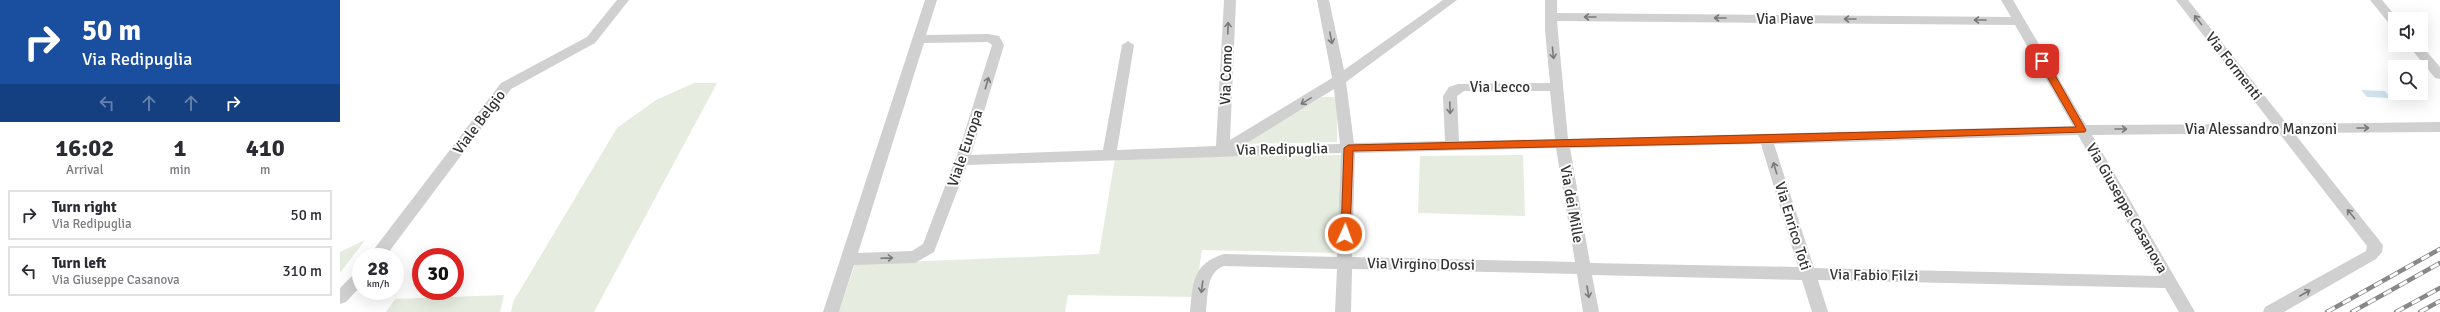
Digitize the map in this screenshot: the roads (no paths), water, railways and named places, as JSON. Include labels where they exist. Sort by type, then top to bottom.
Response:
[{"type":"street","name":"Viale Belgio","points":[[383,248],[506,86],[516,79],[591,40],[622,0]]},
{"type":"street","points":[[831,312],[931,0]]},
{"type":"street","name":"Via Como","points":[[1223,151],[1230,0]]},
{"type":"street","points":[[1323,0],[1339,80],[1348,148],[1343,312]]},
{"type":"street","points":[[1223,151],[1339,80],[1451,0]]},
{"type":"street","name":"Via dei Mille","points":[[1551,0],[1556,87],[1562,144],[1591,312]]},
{"type":"street","name":"Via Giuseppe Casanova","points":[[2007,0],[2187,312]]},
{"type":"street","name":"Via Formenti","points":[[2182,0],[2282,129],[2375,245],[2372,255],[2271,312]]},
{"type":"street","points":[[2376,0],[2388,15]]},
{"type":"street","name":"Via Piave","points":[[1551,17],[2019,21]]},
{"type":"street","name":"Viale Europa","points":[[848,258],[915,257],[926,250],[962,160],[998,43],[995,39],[988,38],[919,39]]},
{"type":"street","points":[[1109,154],[1128,45]]},
{"type":"street","points":[[2420,52],[2440,75]]},
{"type":"street","name":"Via Lecco","points":[[1452,146],[1450,96],[1454,90],[1463,88],[1556,87]]},
{"type":"street","name":"Via Alessandro Manzoni","points":[[2082,130],[2440,128]]},
{"type":"street","name":"Via Redipuglia","points":[[962,160],[1109,154],[1766,139],[2082,130]]},
{"type":"street","name":"Via Enrico Toti","points":[[1766,139],[1820,312]]},
{"type":"street","name":"Via Virgino Dossi","points":[[1198,312],[1204,273],[1211,264],[1228,260],[1583,267]]},
{"type":"street","name":"Via Fabio Filzi","points":[[1583,267],[2165,282]]},
{"type":"street","points":[[343,296],[352,286]]},
{"type":"water","points":[[2361,90],[2385,91],[2388,94],[2388,98],[2367,97]]},
{"type":"railway","points":[[2327,312],[2440,249]]},
{"type":"railway","points":[[2352,312],[2440,263]]},
{"type":"railway","points":[[2396,312],[2440,288]]},
{"type":"railway","points":[[2420,312],[2440,301]]}]
